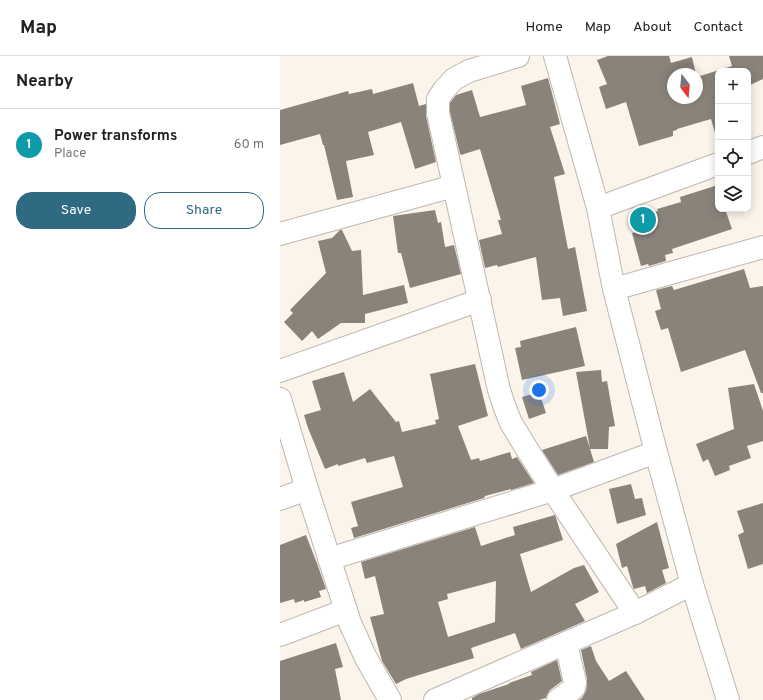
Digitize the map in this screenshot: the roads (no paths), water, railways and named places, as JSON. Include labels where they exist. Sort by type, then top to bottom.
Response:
[{"type":"street","points":[[518,56],[469,71],[454,79],[438,99],[438,113],[499,390],[505,408],[511,423],[525,446],[635,613]]},
{"type":"street","points":[[555,56],[598,208],[614,289],[656,452],[692,584],[728,700]]},
{"type":"street","points":[[751,151],[763,147]]},
{"type":"street","points":[[598,208],[715,165]]},
{"type":"street","points":[[280,234],[454,186]]},
{"type":"street","points":[[614,289],[763,247]]},
{"type":"street","points":[[280,371],[480,300]]},
{"type":"street","points":[[280,399],[350,623],[366,658],[390,700]]},
{"type":"street","points":[[329,559],[553,490],[656,452]]},
{"type":"street","points":[[280,499],[307,489]]},
{"type":"street","points":[[435,700],[635,613],[692,584]]},
{"type":"street","points":[[280,635],[346,610]]},
{"type":"street","points":[[558,700],[574,688],[575,682],[566,643]]},
{"type":"place","name":"Power transforms","points":[[643,220]]}]
